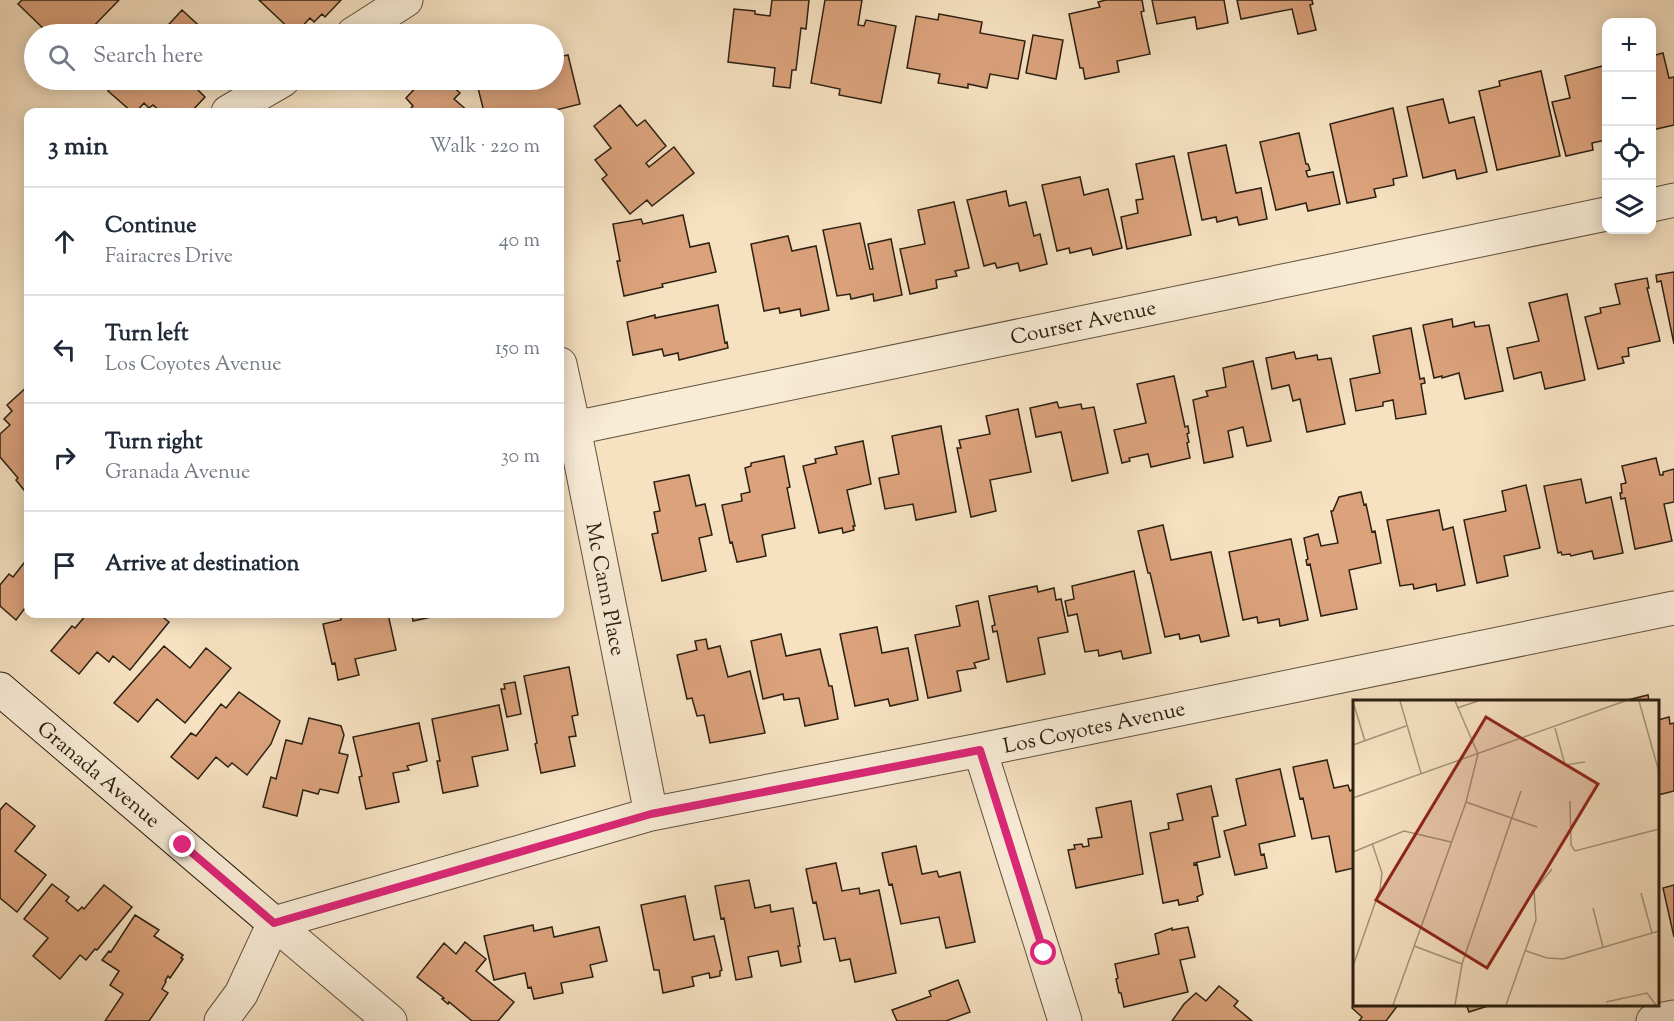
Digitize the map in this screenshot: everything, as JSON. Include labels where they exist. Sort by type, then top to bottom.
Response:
[{"type":"street","points":[[369,24],[406,0]]},
{"type":"street","points":[[235,108],[266,90]]},
{"type":"street","points":[[1656,204],[1674,200]]},
{"type":"street","name":"Courser Avenue","points":[[567,430],[1602,215]]},
{"type":"street","name":"Mc Cann Place","points":[[564,402],[567,430],[651,814]]},
{"type":"street","name":"Los Coyotes Avenue","points":[[274,923],[651,814],[980,750],[1674,608]]},
{"type":"street","name":"Granada Avenue","points":[[0,689],[390,1021]]},
{"type":"street","points":[[980,750],[1065,1021]]},
{"type":"street","points":[[221,1021],[241,994],[274,923]]},
{"type":"street","points":[[1653,1021],[1674,1017]]},
{"type":"building","points":[[22,0],[119,0],[96,24],[39,24],[18,4]]},
{"type":"building","points":[[259,0],[341,0],[325,17],[322,14],[314,22],[310,18],[304,24],[284,24]]},
{"type":"building","points":[[772,0],[809,0],[806,29],[801,28],[796,70],[792,70],[790,88],[773,86],[775,68],[728,62],[734,9],[755,11],[755,14],[770,16]]},
{"type":"building","points":[[825,0],[862,0],[858,25],[864,26],[866,20],[896,26],[881,103],[839,95],[840,89],[811,83]]},
{"type":"building","points":[[1142,0],[1144,11],[1141,12],[1150,54],[1117,61],[1119,72],[1085,79],[1083,68],[1080,68],[1069,14],[1100,7],[1098,2]]},
{"type":"building","points":[[1152,0],[1224,0],[1228,23],[1197,29],[1195,17],[1157,24]]},
{"type":"building","points":[[1237,0],[1312,0],[1313,4],[1310,5],[1316,30],[1298,34],[1292,9],[1241,19]]},
{"type":"building","points":[[182,10],[197,24],[169,24]]},
{"type":"building","points":[[939,14],[982,22],[980,33],[1025,41],[1018,79],[990,74],[987,88],[968,84],[968,88],[938,83],[940,74],[907,68],[916,16],[938,20]]},
{"type":"building","points":[[1033,35],[1063,40],[1056,79],[1026,73]]},
{"type":"building","points":[[1663,53],[1669,78],[1674,77],[1674,125],[1656,129],[1656,72],[1656,55]]},
{"type":"building","points":[[568,55],[580,104],[564,108],[483,108],[478,90],[564,90],[564,56]]},
{"type":"building","points":[[1602,66],[1602,141],[1592,143],[1593,150],[1566,156],[1552,102],[1570,98],[1565,76]]},
{"type":"building","points":[[1541,71],[1560,156],[1497,170],[1479,91],[1500,86],[1499,81]]},
{"type":"building","points":[[198,90],[205,97],[195,108],[156,108],[153,105],[149,108],[144,103],[140,108],[127,108],[108,91]]},
{"type":"building","points":[[414,90],[457,90],[460,93],[454,99],[464,108],[411,108],[413,106],[406,98]]},
{"type":"building","points":[[1443,99],[1449,123],[1474,117],[1487,172],[1457,179],[1455,170],[1423,178],[1407,107]]},
{"type":"building","points":[[620,105],[637,126],[645,120],[666,146],[646,163],[649,167],[674,147],[694,173],[652,206],[647,200],[630,214],[602,179],[607,175],[595,160],[611,148],[594,126]]},
{"type":"building","points":[[1393,108],[1407,176],[1393,179],[1394,185],[1374,189],[1376,197],[1347,203],[1330,124]]},
{"type":"building","points":[[1299,133],[1306,164],[1310,170],[1306,171],[1308,177],[1333,172],[1340,204],[1308,211],[1306,203],[1276,210],[1260,142]]},
{"type":"building","points":[[1226,145],[1236,193],[1261,188],[1267,219],[1239,225],[1237,217],[1217,222],[1216,217],[1202,220],[1188,153]]},
{"type":"building","points":[[1174,156],[1191,235],[1127,249],[1121,217],[1138,213],[1136,200],[1143,199],[1136,164]]},
{"type":"building","points":[[1080,177],[1084,195],[1108,189],[1122,248],[1093,255],[1091,248],[1070,253],[1069,248],[1057,251],[1042,185]]},
{"type":"building","points":[[1006,191],[1009,206],[1026,202],[1034,236],[1040,234],[1047,264],[1020,271],[1018,263],[997,268],[995,263],[984,266],[967,200]]},
{"type":"building","points":[[954,202],[969,268],[955,271],[957,276],[936,280],[937,288],[910,294],[900,249],[925,244],[918,210]]},
{"type":"building","points":[[683,215],[690,247],[709,243],[716,272],[662,284],[663,287],[624,296],[613,224],[641,219],[643,224]]},
{"type":"building","points":[[860,223],[870,269],[873,269],[868,244],[891,239],[902,295],[874,301],[873,294],[851,299],[850,294],[837,296],[823,230]]},
{"type":"building","points":[[788,236],[792,251],[816,246],[829,310],[801,316],[800,309],[780,313],[779,308],[764,311],[751,244]]},
{"type":"building","points":[[1674,272],[1674,344],[1661,281],[1657,282],[1656,275]]},
{"type":"building","points":[[1647,278],[1649,288],[1647,288],[1660,341],[1628,348],[1629,356],[1622,357],[1624,363],[1598,369],[1585,317],[1601,313],[1600,308],[1620,304],[1615,284]]},
{"type":"building","points":[[1567,294],[1585,380],[1545,389],[1541,372],[1514,379],[1507,348],[1539,341],[1529,303]]},
{"type":"building","points":[[718,305],[728,348],[679,360],[678,353],[664,356],[662,349],[633,355],[627,322]]},
{"type":"building","points":[[1452,319],[1453,327],[1474,322],[1475,327],[1489,325],[1503,391],[1465,399],[1459,373],[1434,378],[1423,325]]},
{"type":"building","points":[[1411,328],[1420,379],[1424,378],[1425,383],[1421,384],[1426,414],[1396,419],[1393,400],[1383,402],[1383,406],[1356,411],[1350,379],[1380,373],[1373,336]]},
{"type":"building","points":[[1294,352],[1296,359],[1317,355],[1318,360],[1331,358],[1345,424],[1307,432],[1300,399],[1293,401],[1289,385],[1272,389],[1266,358]]},
{"type":"building","points":[[1253,361],[1271,441],[1247,446],[1243,427],[1228,431],[1233,457],[1204,463],[1193,400],[1208,396],[1206,391],[1226,387],[1223,368]]},
{"type":"building","points":[[1174,376],[1185,427],[1188,426],[1189,442],[1187,443],[1190,458],[1151,467],[1148,454],[1129,458],[1130,461],[1122,463],[1114,430],[1146,423],[1137,384]]},
{"type":"building","points":[[24,390],[24,490],[16,480],[18,478],[0,457],[0,434],[10,425],[4,419],[12,411],[7,405]]},
{"type":"building","points":[[1057,402],[1059,408],[1081,404],[1082,409],[1094,407],[1108,473],[1072,481],[1061,432],[1036,437],[1030,408]]},
{"type":"building","points":[[1018,409],[1031,472],[990,480],[996,511],[971,517],[957,448],[961,448],[959,440],[990,434],[986,416]]},
{"type":"building","points":[[941,426],[956,512],[916,520],[913,504],[885,509],[879,478],[899,474],[892,436]]},
{"type":"building","points":[[863,441],[871,484],[847,490],[854,530],[843,533],[842,528],[819,533],[803,466],[816,463],[815,459],[837,454],[835,447]]},
{"type":"building","points":[[784,456],[790,487],[787,488],[795,528],[762,535],[766,556],[737,562],[732,542],[730,543],[722,505],[742,501],[741,494],[750,492],[745,468],[751,466],[751,463]]},
{"type":"building","points":[[1656,458],[1660,475],[1674,469],[1674,502],[1664,504],[1672,541],[1635,549],[1625,498],[1621,499],[1620,493],[1622,493],[1621,484],[1626,483],[1622,466]]},
{"type":"building","points":[[689,475],[696,506],[705,504],[712,535],[699,538],[706,571],[662,581],[652,534],[658,533],[654,512],[660,511],[654,482]]},
{"type":"building","points":[[1581,479],[1586,503],[1611,497],[1623,553],[1594,559],[1592,551],[1571,556],[1558,553],[1544,486]]},
{"type":"building","points":[[1526,485],[1540,548],[1504,556],[1508,576],[1477,583],[1464,520],[1506,511],[1502,491]]},
{"type":"building","points":[[1361,492],[1372,532],[1375,531],[1381,563],[1349,570],[1357,609],[1321,616],[1310,564],[1307,565],[1304,538],[1318,534],[1321,546],[1338,543],[1331,511],[1339,497]]},
{"type":"building","points":[[1439,510],[1443,530],[1453,527],[1465,585],[1437,591],[1436,584],[1414,589],[1413,584],[1400,586],[1387,520]]},
{"type":"building","points":[[1163,525],[1171,560],[1211,552],[1229,636],[1201,642],[1199,635],[1180,639],[1179,634],[1165,637],[1138,531]]},
{"type":"building","points":[[1291,539],[1308,620],[1280,626],[1279,619],[1258,623],[1257,617],[1243,620],[1229,552]]},
{"type":"building","points":[[24,563],[24,609],[16,620],[0,606],[0,585],[9,574],[13,577]]},
{"type":"building","points":[[1134,571],[1151,653],[1123,659],[1121,651],[1099,656],[1098,650],[1085,652],[1077,614],[1068,616],[1065,601],[1074,599],[1072,586]]},
{"type":"building","points":[[1037,586],[1038,592],[1054,588],[1056,600],[1061,599],[1068,632],[1038,638],[1045,674],[1007,682],[997,631],[993,632],[992,626],[995,625],[989,596]]},
{"type":"building","points":[[978,601],[989,659],[974,663],[976,668],[957,671],[961,691],[928,698],[915,635],[960,626],[956,606]]},
{"type":"building","points":[[84,618],[164,618],[169,622],[130,670],[113,656],[109,662],[97,652],[79,674],[51,651],[72,626],[75,628]]},
{"type":"building","points":[[341,618],[389,618],[396,650],[355,659],[359,675],[338,680],[323,624],[341,620]]},
{"type":"building","points":[[877,627],[882,653],[908,648],[918,700],[890,706],[888,699],[855,706],[840,634]]},
{"type":"building","points":[[781,634],[786,656],[820,649],[829,686],[832,686],[838,719],[805,726],[799,698],[784,700],[783,694],[763,699],[751,641]]},
{"type":"building","points":[[706,639],[708,649],[720,646],[728,677],[750,671],[765,733],[710,743],[704,715],[697,716],[692,698],[687,699],[677,655],[697,650],[695,641]]},
{"type":"building","points":[[164,646],[190,668],[206,648],[231,668],[185,723],[157,699],[138,722],[114,703]]},
{"type":"building","points":[[569,667],[578,715],[572,716],[576,736],[569,737],[575,766],[541,773],[524,676]]},
{"type":"building","points":[[515,682],[521,714],[507,717],[501,689],[505,689],[504,684]]},
{"type":"building","points":[[239,692],[280,721],[271,744],[247,775],[232,763],[228,767],[216,757],[198,779],[171,757],[191,733],[196,736],[221,704],[226,708]]},
{"type":"building","points":[[1648,695],[1649,700],[1627,700]]},
{"type":"building","points":[[499,705],[508,750],[472,757],[478,786],[443,793],[432,719]]},
{"type":"building","points":[[1669,717],[1670,724],[1674,723],[1674,791],[1659,795],[1659,720]]},
{"type":"building","points":[[309,718],[341,726],[344,735],[339,753],[348,755],[338,793],[320,789],[318,794],[303,790],[297,816],[263,807],[271,777],[276,779],[286,740],[302,744]]},
{"type":"building","points":[[419,723],[427,761],[407,766],[409,770],[393,773],[399,802],[366,809],[359,777],[362,776],[353,737]]},
{"type":"building","points":[[1327,760],[1334,788],[1348,785],[1350,791],[1353,790],[1353,868],[1336,872],[1329,836],[1312,839],[1293,767]]},
{"type":"building","points":[[1280,769],[1295,836],[1259,844],[1267,868],[1235,875],[1224,831],[1246,825],[1236,779]]},
{"type":"building","points":[[1211,786],[1218,816],[1212,817],[1220,857],[1194,863],[1194,865],[1197,864],[1203,894],[1197,897],[1198,901],[1179,905],[1178,900],[1163,903],[1150,833],[1169,829],[1168,823],[1183,820],[1177,794]]},
{"type":"building","points":[[1131,801],[1143,874],[1076,888],[1068,850],[1075,849],[1074,845],[1089,846],[1088,839],[1102,837],[1096,808]]},
{"type":"building","points":[[6,803],[35,826],[15,851],[46,875],[17,912],[0,898],[0,810]]},
{"type":"building","points":[[916,846],[922,874],[937,871],[939,877],[960,872],[975,942],[946,948],[939,917],[901,924],[882,853]]},
{"type":"building","points":[[836,863],[842,891],[859,888],[860,894],[879,890],[896,973],[855,982],[850,959],[840,961],[835,938],[824,940],[806,869]]},
{"type":"building","points":[[749,880],[755,908],[770,905],[771,912],[793,908],[801,962],[781,966],[778,951],[748,957],[752,977],[736,980],[724,918],[721,919],[715,886]]},
{"type":"building","points":[[52,884],[69,897],[66,901],[78,911],[82,907],[84,909],[104,885],[132,907],[97,950],[95,949],[86,960],[80,955],[60,979],[33,956],[48,938],[24,919]]},
{"type":"building","points":[[1674,885],[1674,937],[1663,888]]},
{"type":"building","points":[[685,896],[694,940],[714,936],[722,970],[720,976],[710,978],[709,973],[692,977],[694,986],[663,993],[659,970],[654,970],[641,905]]},
{"type":"building","points":[[135,915],[159,930],[154,936],[183,955],[181,958],[183,959],[170,978],[168,976],[165,981],[162,989],[168,993],[149,1021],[105,1021],[123,994],[110,985],[119,971],[102,960],[109,951],[111,952]]},
{"type":"building","points":[[533,925],[534,931],[552,927],[554,937],[599,927],[607,961],[590,965],[593,977],[561,983],[563,993],[534,999],[531,987],[528,988],[525,973],[494,980],[484,936]]},
{"type":"building","points":[[1188,927],[1195,957],[1180,960],[1188,992],[1124,1007],[1116,979],[1118,978],[1115,964],[1159,954],[1155,934],[1172,928],[1172,930]]},
{"type":"building","points":[[465,942],[486,959],[476,971],[514,1002],[498,1021],[472,1021],[417,977],[444,943],[456,954]]},
{"type":"building","points":[[958,980],[970,1012],[946,1021],[897,1021],[892,1010],[931,996],[929,991]]},
{"type":"building","points":[[1219,986],[1238,1001],[1234,1006],[1252,1021],[1172,1021],[1184,1004],[1196,993],[1206,1001]]},
{"type":"building","points":[[1354,1006],[1397,1006],[1386,1021],[1359,1021],[1362,1017],[1352,1008]]},
{"type":"building","points":[[1467,1006],[1488,1006],[1469,1012]]},
{"type":"route","points":[[183,845],[274,923],[651,814],[980,750],[1044,953]]}]
